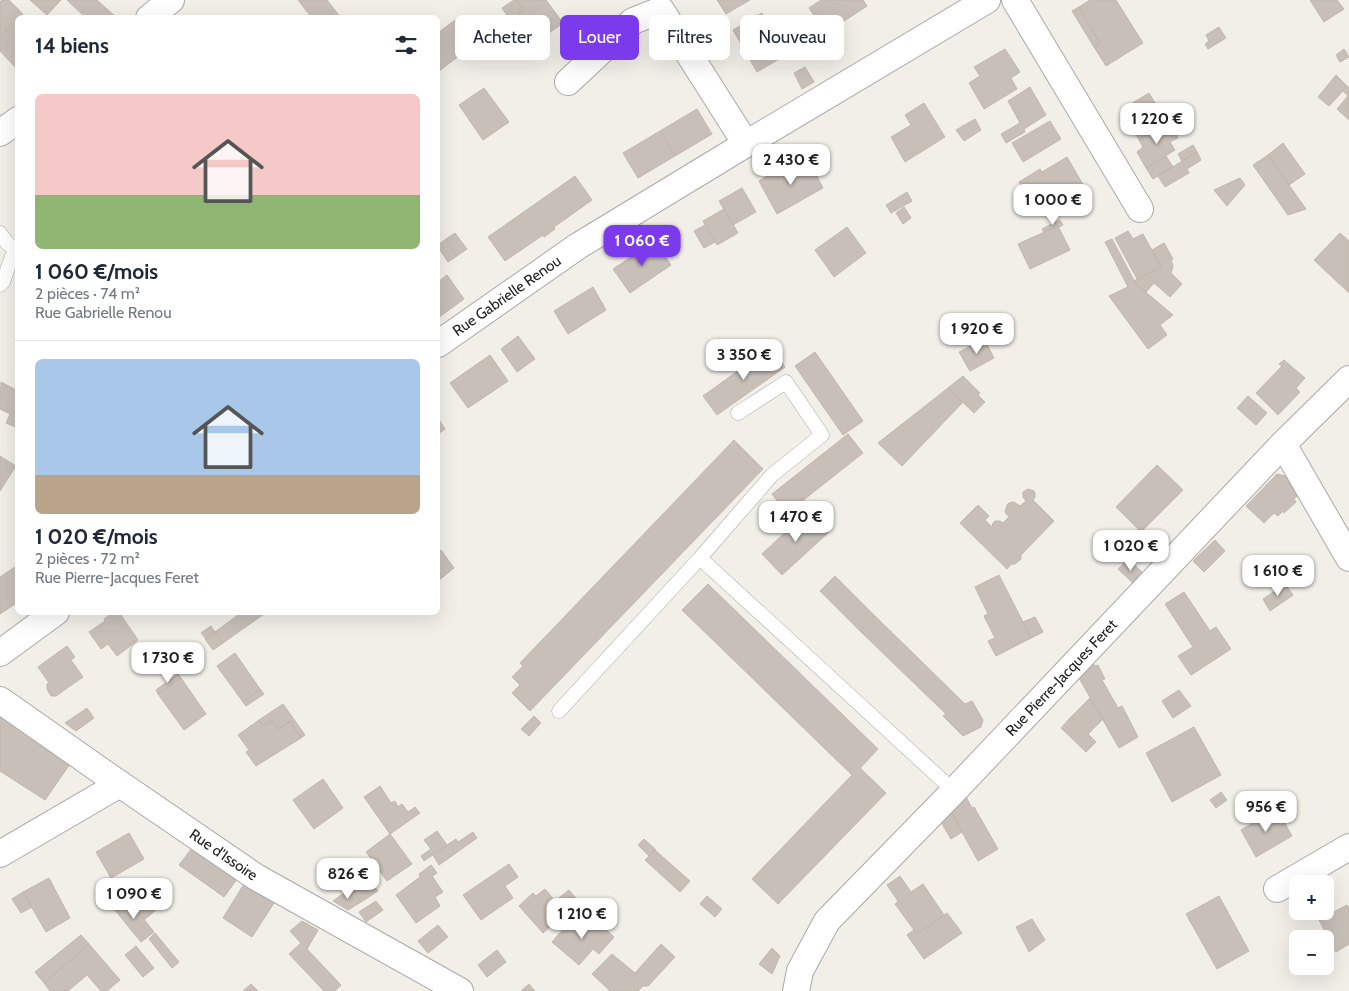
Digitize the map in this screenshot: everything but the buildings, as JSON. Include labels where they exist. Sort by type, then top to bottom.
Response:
[{"type":"street","points":[[153,15],[172,0]]},
{"type":"street","name":"Rue Gabrielle Renou","points":[[440,343],[578,246],[988,0]]},
{"type":"street","points":[[1015,0],[1140,209]]},
{"type":"street","points":[[568,82],[633,22],[661,10],[746,144]]},
{"type":"street","points":[[0,133],[15,122]]},
{"type":"street","name":"Rue Pierre-Jacques Feret","points":[[796,991],[800,971],[827,921],[954,791],[1284,444],[1349,379]]},
{"type":"street","points":[[1284,444],[1349,558]]},
{"type":"street","points":[[0,653],[52,615]]},
{"type":"street","name":"Rue d'Issoire","points":[[0,700],[256,877],[422,984],[460,991]]},
{"type":"street","points":[[0,854],[120,784]]},
{"type":"street","points":[[1277,889],[1349,847]]},
{"type":"lane","points":[[0,233],[7,243],[15,249]]},
{"type":"lane","points":[[0,285],[15,252]]},
{"type":"lane","points":[[559,712],[700,558],[772,475],[822,435],[786,382],[738,413]]},
{"type":"lane","points":[[700,558],[954,791]]}]
